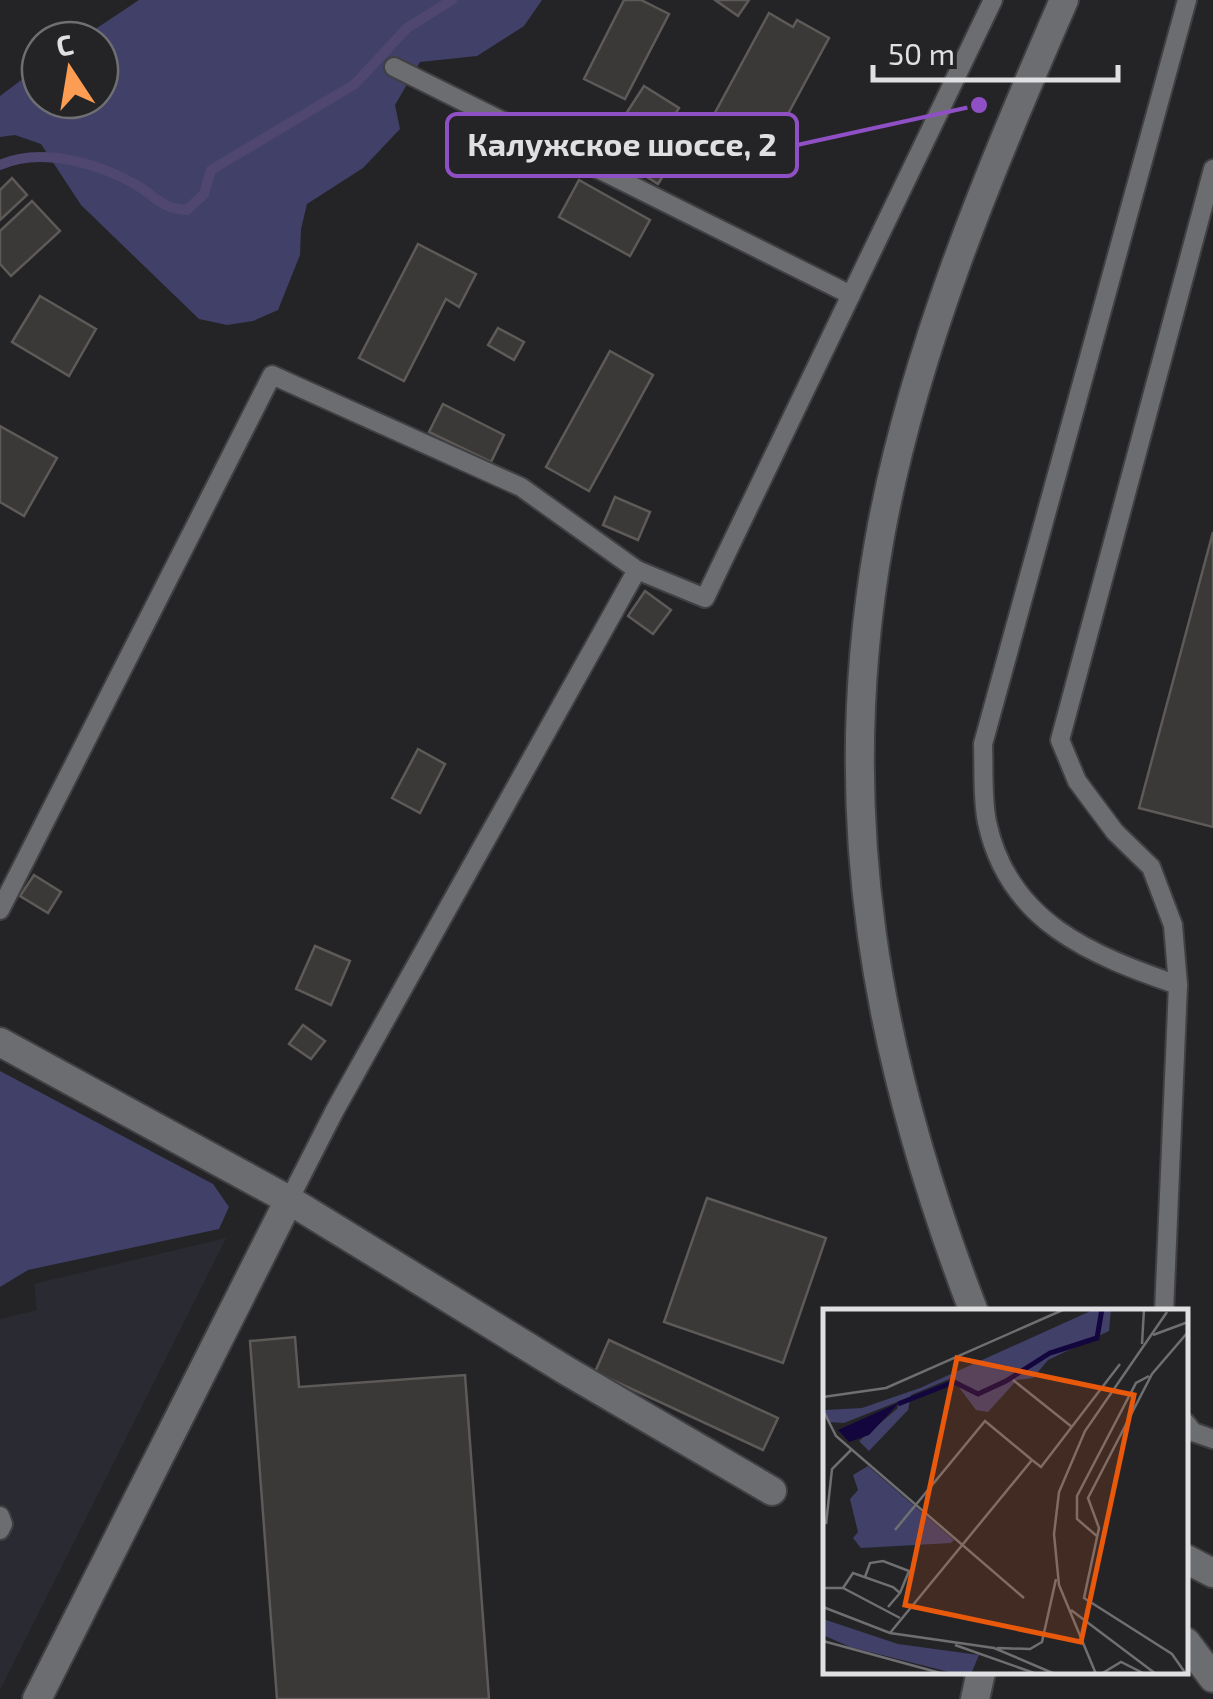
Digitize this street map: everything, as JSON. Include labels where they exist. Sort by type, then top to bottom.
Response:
[{"type":"street","points":[[973,1309],[916,1144],[885,1022],[869,927],[859,741],[866,634],[879,540],[905,426],[944,299],[988,176],[1064,0]]},
{"type":"street","points":[[0,1042],[289,1200],[772,1490]]},
{"type":"street","points":[[37,1699],[289,1200]]},
{"type":"street","points":[[949,1246],[957,1309]]},
{"type":"street","points":[[1188,1560],[1213,1573]]},
{"type":"street","points":[[1188,1645],[1213,1678]]},
{"type":"street","points":[[975,1699],[981,1674]]},
{"type":"lane","points":[[0,910],[272,376],[522,487],[636,570],[705,598],[993,0]]},
{"type":"lane","points":[[1178,986],[1062,935],[1014,891],[987,822],[982,744],[1186,0]]},
{"type":"lane","points":[[394,67],[851,294]]},
{"type":"lane","points":[[1164,1309],[1178,986],[1174,925],[1151,867],[1115,832],[1076,781],[1060,740],[1213,169]]},
{"type":"lane","points":[[289,1200],[334,1110],[636,570]]},
{"type":"lane","points":[[1188,1426],[1193,1432],[1213,1439]]},
{"type":"lane","points":[[0,1516],[0,1530]]},
{"type":"shaded area","points":[[139,0],[542,0],[524,26],[477,56],[420,62],[395,105],[400,129],[363,168],[307,204],[300,255],[278,310],[253,321],[227,325],[199,319],[81,205],[41,144],[15,135],[0,137],[0,96],[20,81],[20,120],[120,120],[120,20],[109,20]]},
{"type":"shaded area","points":[[0,1071],[213,1184],[229,1207],[219,1229],[28,1270],[0,1287]]},
{"type":"shaded area","points":[[226,1238],[0,1690],[0,1319],[37,1310],[34,1284]]},
{"type":"building","points":[[624,0],[641,0],[669,14],[625,99],[584,79]]},
{"type":"building","points":[[715,0],[749,0],[738,16]]},
{"type":"building","points":[[769,13],[793,27],[797,20],[829,38],[761,164],[704,133]]},
{"type":"building","points":[[644,86],[679,108],[654,148],[673,160],[658,184],[603,149]]},
{"type":"building","points":[[12,178],[27,195],[0,220],[0,190]]},
{"type":"building","points":[[579,180],[650,220],[630,256],[559,217]]},
{"type":"building","points":[[32,201],[60,231],[11,276],[0,264],[0,231]]},
{"type":"building","points":[[418,244],[476,274],[459,307],[446,299],[404,381],[359,358]]},
{"type":"building","points":[[40,296],[96,329],[69,376],[12,342]]},
{"type":"building","points":[[498,328],[524,342],[514,360],[488,345]]},
{"type":"building","points":[[610,351],[653,375],[589,491],[546,467]]},
{"type":"building","points":[[443,404],[504,435],[491,462],[429,432]]},
{"type":"building","points":[[0,426],[57,458],[24,516],[0,502]]},
{"type":"building","points":[[615,497],[650,512],[638,540],[603,525]]},
{"type":"building","points":[[1213,532],[1213,827],[1139,808]]},
{"type":"building","points":[[645,591],[671,610],[653,634],[628,616]]},
{"type":"building","points":[[418,749],[445,764],[420,813],[392,798]]},
{"type":"building","points":[[34,875],[61,892],[48,913],[20,896]]},
{"type":"building","points":[[315,946],[350,961],[331,1005],[296,989]]},
{"type":"building","points":[[303,1025],[325,1041],[311,1059],[289,1044]]},
{"type":"building","points":[[707,1198],[826,1238],[783,1363],[664,1322]]},
{"type":"building","points":[[295,1337],[299,1387],[465,1375],[489,1699],[277,1699],[250,1341]]},
{"type":"building","points":[[609,1340],[778,1418],[763,1450],[595,1372]]},
{"type":"waterway","points":[[0,165],[34,157],[70,160],[107,171],[166,205],[187,210],[204,194],[211,170],[355,84],[407,28],[452,0]]},
{"type":"place","name":"Калужское шоссе, 2","points":[[979,105]]}]
